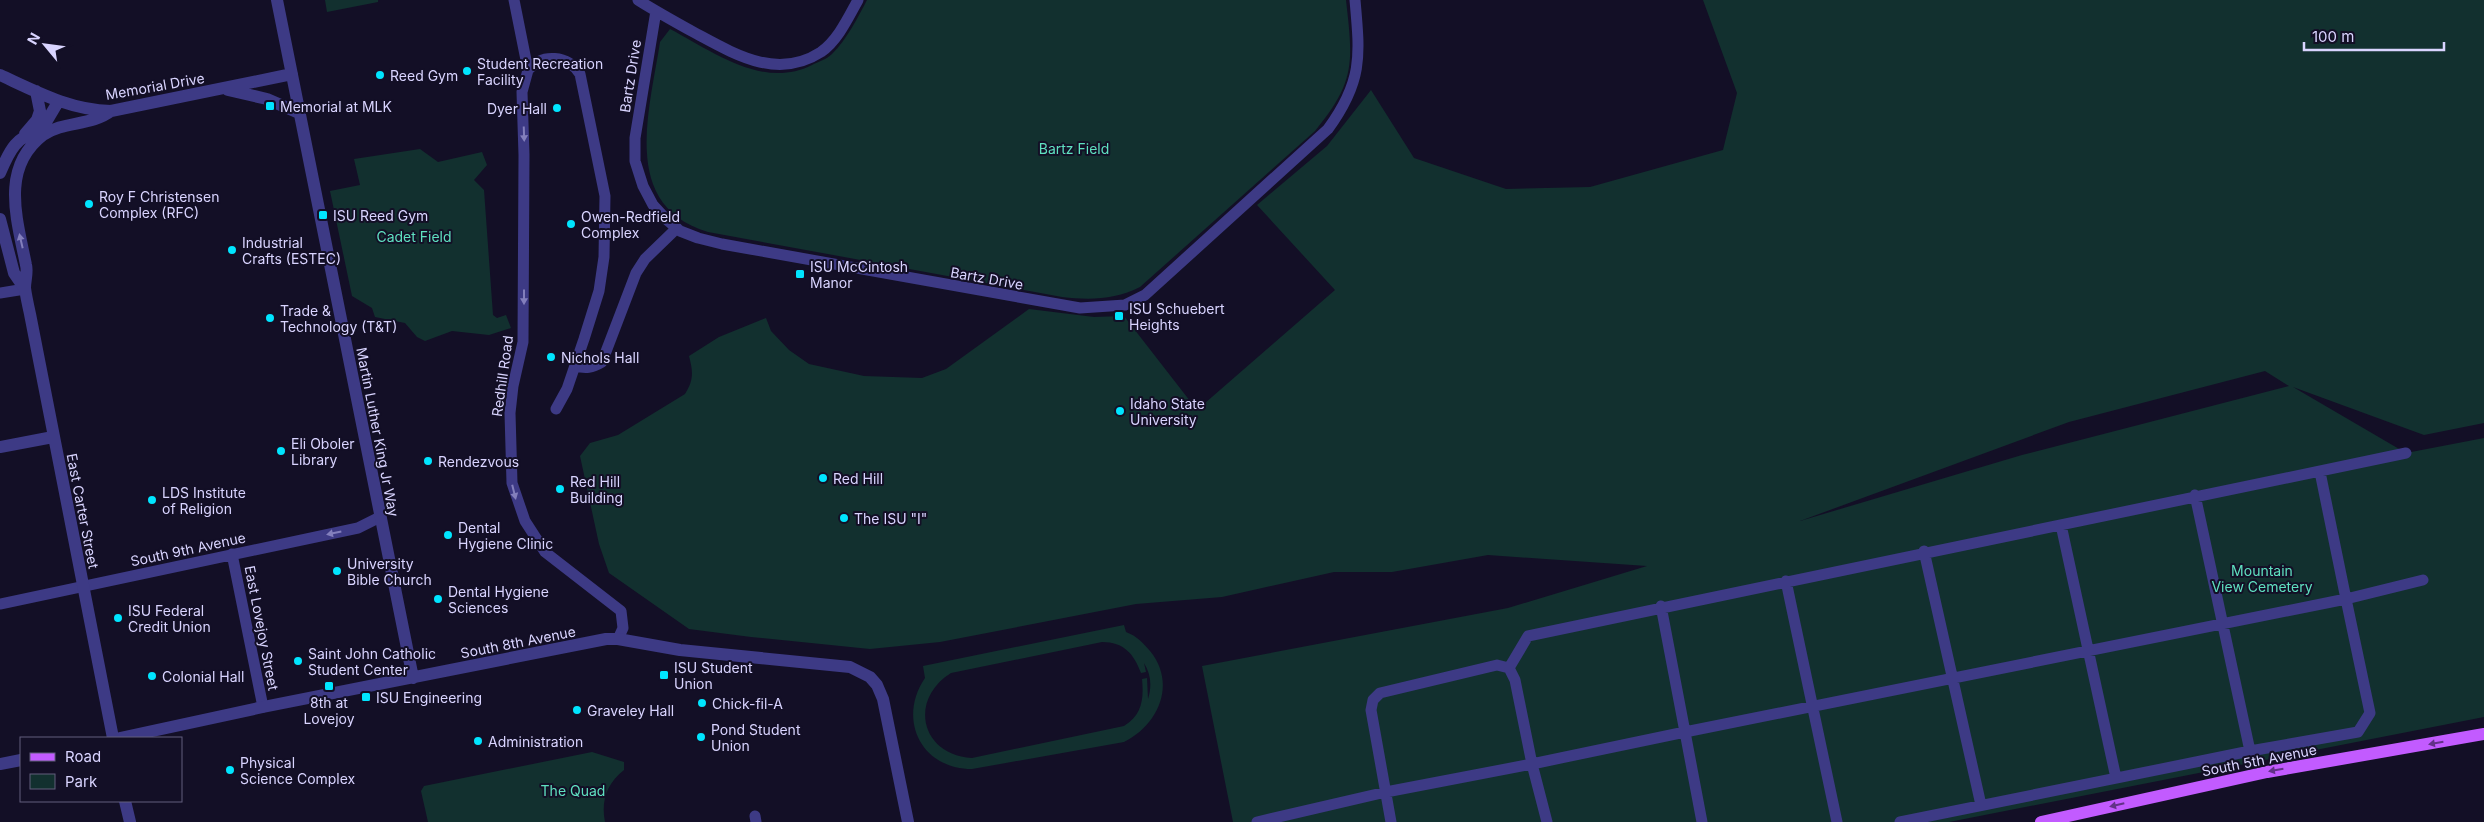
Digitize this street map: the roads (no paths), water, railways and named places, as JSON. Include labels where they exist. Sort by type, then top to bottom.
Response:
[{"type":"main road","name":"South 5th Avenue","points":[[2041,822],[2267,772],[2484,734]]},
{"type":"street","name":"Martin Luther King Jr Way","points":[[277,0],[413,678]]},
{"type":"street","name":"Redhill Road","points":[[514,0],[528,70],[522,92],[524,155],[523,342],[513,386],[510,412],[512,483],[525,521],[545,552],[621,611],[623,628],[618,639]]},
{"type":"street","points":[[638,0],[739,57],[774,66],[807,60],[822,51],[836,38],[858,0]]},
{"type":"street","name":"Bartz Drive","points":[[656,11],[635,138],[635,161],[643,186],[653,205],[677,228],[698,238],[722,244],[1080,308],[1125,305],[1145,294],[1311,146],[1333,123],[1351,93],[1357,74],[1359,40],[1355,0]]},
{"type":"street","points":[[528,70],[534,62],[546,59],[563,59],[575,65],[580,74],[604,196],[604,257],[598,291],[567,389],[556,409]]},
{"type":"street","name":"Memorial Drive","points":[[0,74],[62,103],[92,111],[111,111],[292,74]]},
{"type":"street","points":[[224,88],[267,100],[299,113]]},
{"type":"street","points":[[0,173],[10,151],[37,120],[40,111],[36,91]]},
{"type":"street","points":[[25,134],[42,129],[62,103]]},
{"type":"street","points":[[62,103],[58,127],[88,122],[111,111]]},
{"type":"street","name":"East Carter Street","points":[[58,127],[43,135],[25,152],[19,162],[11,188],[12,202],[27,268],[25,289],[112,737]]},
{"type":"street","name":"East Carter Street","points":[[0,219],[14,273],[25,289]]},
{"type":"street","points":[[575,366],[594,367],[602,362],[636,273],[645,260],[677,228]]},
{"type":"street","points":[[0,293],[25,289]]},
{"type":"street","points":[[0,447],[53,437]]},
{"type":"street","points":[[1509,668],[1528,636],[1661,606],[1924,551],[2062,525],[2196,495],[2320,472],[2406,452]]},
{"type":"street","points":[[1900,822],[2250,751],[2358,732],[2370,713],[2320,472]]},
{"type":"street","points":[[2196,495],[2250,751]]},
{"type":"street","name":"South 9th Avenue","points":[[0,604],[358,528],[380,517]]},
{"type":"street","points":[[2062,525],[2116,778]]},
{"type":"street","points":[[1924,551],[1981,805]]},
{"type":"street","name":"East Lovejoy Street","points":[[232,554],[263,707]]},
{"type":"street","points":[[1257,822],[1386,792],[1532,764],[2088,649],[2346,599],[2423,580]]},
{"type":"street","points":[[1786,581],[1837,822]]},
{"type":"street","points":[[1661,606],[1702,822]]},
{"type":"street","name":"South 8th Avenue","points":[[125,737],[263,707],[606,639],[618,639],[700,652],[837,665],[864,673],[877,685],[883,699],[908,822]]},
{"type":"street","points":[[1391,822],[1371,710],[1374,700],[1380,692],[1498,665],[1509,668],[1515,680],[1532,764],[1547,822]]},
{"type":"street","points":[[0,764],[20,760]]},
{"type":"street","points":[[125,802],[130,822]]},
{"type":"place","name":"Student Recreation Facility","points":[[467,71]]},
{"type":"place","name":"Reed Gym","points":[[380,75]]},
{"type":"place","name":"Memorial at MLK","points":[[270,106]]},
{"type":"place","name":"Dyer Hall","points":[[557,108]]},
{"type":"place","name":"Roy F Christensen Complex (RFC)","points":[[89,204]]},
{"type":"place","name":"ISU Reed Gym","points":[[323,215]]},
{"type":"place","name":"Owen-Redfield Complex","points":[[571,224]]},
{"type":"place","name":"Industrial Crafts (ESTEC)","points":[[232,250]]},
{"type":"place","name":"ISU McCintosh Manor","points":[[800,274]]},
{"type":"place","name":"ISU Schuebert Heights","points":[[1119,316]]},
{"type":"place","name":"Trade & Technology (T&T)","points":[[270,318]]},
{"type":"place","name":"Nichols Hall","points":[[551,357]]},
{"type":"place","name":"Idaho State University","points":[[1120,411]]},
{"type":"place","name":"Eli Oboler Library","points":[[281,451]]},
{"type":"place","name":"Rendezvous","points":[[428,461]]},
{"type":"place","name":"Red Hill","points":[[823,478]]},
{"type":"place","name":"Red Hill Building","points":[[560,489]]},
{"type":"place","name":"LDS Institute of Religion","points":[[152,500]]},
{"type":"place","name":"The ISU \"I\"","points":[[844,518]]},
{"type":"place","name":"Dental Hygiene Clinic","points":[[448,535]]},
{"type":"place","name":"University Bible Church","points":[[337,571]]},
{"type":"place","name":"Dental Hygiene Sciences","points":[[438,599]]},
{"type":"place","name":"ISU Federal Credit Union","points":[[118,618]]},
{"type":"place","name":"Saint John Catholic Student Center","points":[[298,661]]},
{"type":"place","name":"ISU Student Union","points":[[664,675]]},
{"type":"place","name":"Colonial Hall","points":[[152,676]]},
{"type":"place","name":"8th at Lovejoy","points":[[329,686]]},
{"type":"place","name":"ISU Engineering","points":[[366,697]]},
{"type":"place","name":"Chick-fil-A","points":[[702,703]]},
{"type":"place","name":"Graveley Hall","points":[[577,710]]},
{"type":"place","name":"Pond Student Union","points":[[701,737]]},
{"type":"place","name":"Administration","points":[[478,741]]},
{"type":"place","name":"Physical Science Complex","points":[[230,770]]},
{"type":"park label","name":"Bartz Field","points":[[1074,148]]},
{"type":"park label","name":"Cadet Field","points":[[414,236]]},
{"type":"park label","name":"Mountain View Cemetery","points":[[2262,578]]},
{"type":"park label","name":"The Quad","points":[[573,790]]}]
